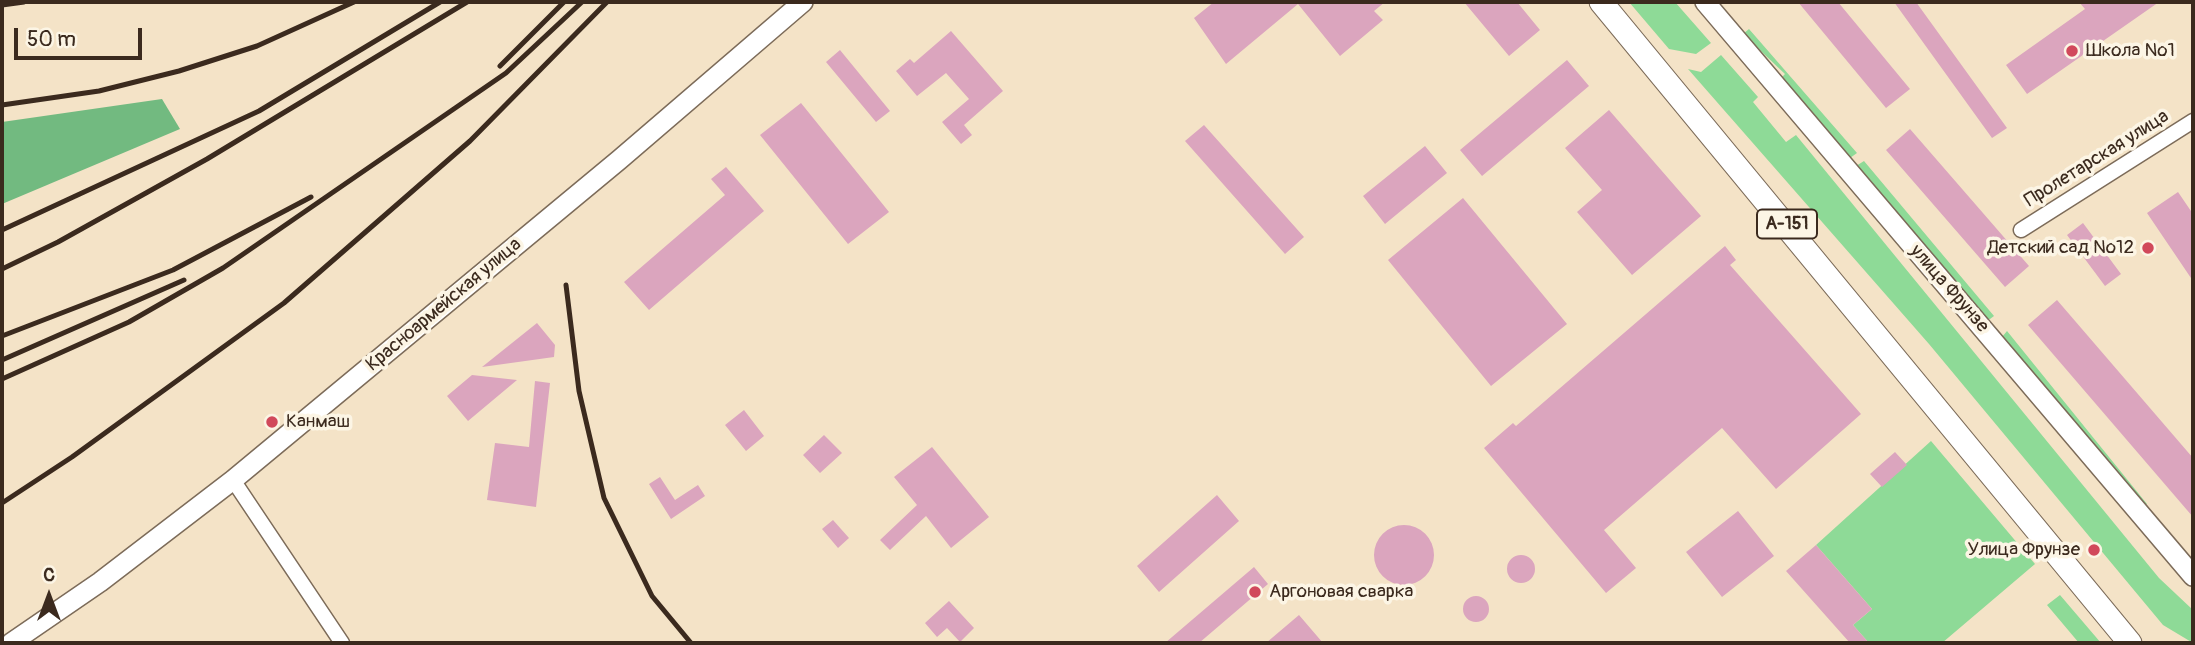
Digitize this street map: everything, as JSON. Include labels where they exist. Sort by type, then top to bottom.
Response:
[{"type":"highway","name":"А-151","points":[[1601,2],[2130,643]]},
{"type":"main road","name":"Красноармейская улица","points":[[11,643],[100,582],[233,480],[619,160],[803,2]]},
{"type":"main road","name":"улица Фрунзе","points":[[1704,2],[2193,576]]},
{"type":"street","name":"Пролетарская улица","points":[[2021,230],[2193,121]]},
{"type":"street","points":[[233,480],[342,643]]},
{"type":"green space","points":[[1629,2],[1675,2],[1711,43],[1696,54],[1669,49]]},
{"type":"green space","points":[[1749,29],[1857,153],[1850,158],[1782,77],[1785,74],[1743,34]]},
{"type":"green space","points":[[1721,55],[1758,97],[1753,102],[1786,142],[1796,135],[2159,578],[2193,610],[2193,643],[2163,625],[1929,344],[1688,69],[1701,72]]},
{"type":"green space","points":[[162,99],[180,129],[2,204],[2,122]]},
{"type":"green space","points":[[1864,161],[1994,316],[1985,319],[1856,166]]},
{"type":"green space","points":[[2007,331],[2147,504],[2142,507],[2002,337]]},
{"type":"green space","points":[[1931,441],[2035,564],[1942,643],[1869,643],[1853,625],[1872,609],[1816,545]]},
{"type":"green space","points":[[2060,595],[2101,643],[2079,643],[2047,605]]},
{"type":"building","points":[[1214,2],[1385,2],[1374,11],[1383,20],[1340,56],[1298,4],[1226,64],[1194,18]]},
{"type":"building","points":[[1464,2],[1517,2],[1540,30],[1509,56]]},
{"type":"building","points":[[1798,2],[1838,2],[1910,89],[1886,108]]},
{"type":"building","points":[[1894,2],[1916,2],[2007,128],[1992,138]]},
{"type":"building","points":[[2079,2],[2159,2],[2027,94],[2006,65],[2085,9]]},
{"type":"building","points":[[951,31],[1003,91],[964,125],[972,135],[961,144],[942,122],[969,99],[946,73],[917,96],[896,71],[910,59],[914,63]]},
{"type":"building","points":[[840,50],[890,111],[876,122],[826,62]]},
{"type":"building","points":[[1567,60],[1589,86],[1482,176],[1460,150]]},
{"type":"building","points":[[801,103],[889,212],[848,244],[760,135]]},
{"type":"building","points":[[1609,110],[1701,216],[1632,275],[1577,212],[1602,190],[1565,148]]},
{"type":"building","points":[[1204,125],[1304,237],[1285,254],[1185,141]]},
{"type":"building","points":[[1910,129],[2029,266],[2005,287],[1886,150]]},
{"type":"building","points":[[1425,146],[1447,173],[1385,224],[1363,196]]},
{"type":"building","points":[[726,167],[764,211],[649,310],[624,282],[725,195],[711,179]]},
{"type":"building","points":[[2178,192],[2193,214],[2193,281],[2147,213]]},
{"type":"building","points":[[1463,198],[1567,324],[1491,386],[1388,260]]},
{"type":"building","points":[[2083,223],[2121,274],[2105,286],[2067,235]]},
{"type":"building","points":[[1725,246],[1736,260],[1730,265],[1861,414],[1776,489],[1722,428],[1604,530],[1636,568],[1606,593],[1484,448],[1513,423],[1516,426]]},
{"type":"building","points":[[2057,300],[2193,458],[2193,517],[2028,325]]},
{"type":"building","points":[[537,323],[555,345],[554,357],[482,367]]},
{"type":"building","points":[[472,375],[517,380],[468,421],[447,396]]},
{"type":"building","points":[[535,381],[550,383],[536,507],[487,500],[495,443],[529,447]]},
{"type":"building","points":[[744,410],[764,436],[746,451],[725,425]]},
{"type":"building","points":[[824,435],[842,453],[820,473],[803,455]]},
{"type":"building","points":[[932,447],[989,517],[951,548],[926,516],[890,550],[880,540],[917,505],[894,477]]},
{"type":"building","points":[[1895,452],[1907,465],[1882,487],[1870,474]]},
{"type":"building","points":[[660,477],[675,500],[698,485],[705,496],[671,519],[649,484]]},
{"type":"building","points":[[1217,495],[1239,521],[1159,592],[1137,566]]},
{"type":"building","points":[[1738,511],[1774,556],[1722,597],[1686,552]]},
{"type":"building","points":[[833,520],[849,538],[838,548],[822,529]]},
{"type":"building","points":[[1404,525],[1425,534],[1434,555],[1425,576],[1404,585],[1383,576],[1374,555],[1383,534]]},
{"type":"building","points":[[1816,545],[1872,609],[1853,625],[1869,643],[1850,643],[1786,571]]},
{"type":"building","points":[[1521,555],[1531,559],[1535,569],[1531,579],[1521,583],[1511,579],[1507,569],[1511,559]]},
{"type":"building","points":[[1254,567],[1268,584],[1199,643],[1165,643]]},
{"type":"building","points":[[1476,596],[1486,599],[1489,609],[1486,619],[1476,622],[1466,619],[1463,609],[1466,599]]},
{"type":"building","points":[[949,601],[974,628],[960,642],[947,628],[937,637],[925,623]]},
{"type":"building","points":[[1299,615],[1323,643],[1266,643]]},
{"type":"railway","points":[[2,5],[24,2]]},
{"type":"railway","points":[[2,105],[99,91],[179,71],[257,46],[354,2]]},
{"type":"railway","points":[[2,230],[259,111],[440,2]]},
{"type":"railway","points":[[2,269],[58,242],[207,159],[467,2]]},
{"type":"railway","points":[[500,66],[564,2]]},
{"type":"railway","points":[[2,379],[129,322],[223,268],[506,73],[582,2]]},
{"type":"railway","points":[[2,503],[72,457],[284,303],[470,141],[607,2]]},
{"type":"railway","points":[[2,336],[173,270],[311,197]]},
{"type":"railway","points":[[2,360],[184,280]]},
{"type":"railway","points":[[566,285],[579,391],[604,498],[652,596],[691,643]]},
{"type":"place","name":"Школа №1","points":[[2072,51]]},
{"type":"place","name":"Детский сад №12","points":[[2148,248]]},
{"type":"place","name":"Канмаш","points":[[272,422]]},
{"type":"place","name":"Улица Фрунзе","points":[[2094,550]]},
{"type":"place","name":"Аргоновая сварка","points":[[1255,592]]}]
